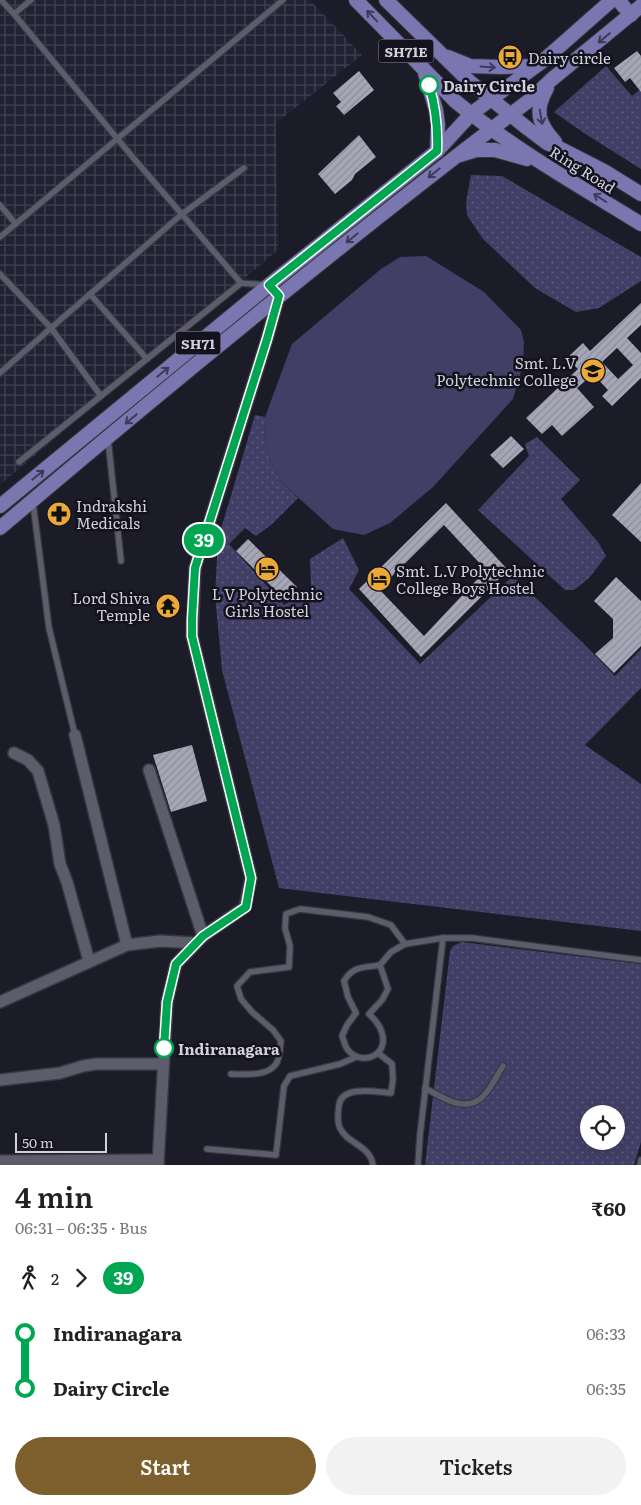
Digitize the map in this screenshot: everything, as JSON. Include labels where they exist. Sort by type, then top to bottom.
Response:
[{"type":"main road","name":"SH71E","points":[[356,0],[455,101],[491,129]]},
{"type":"main road","name":"SH71E","points":[[386,0],[470,82],[514,118]]},
{"type":"main road","name":"SH71","points":[[0,506],[269,285],[437,151],[471,114],[535,66],[612,0]]},
{"type":"main road","points":[[618,0],[636,11]]},
{"type":"main road","name":"SH71","points":[[0,528],[279,296],[455,156],[491,129],[514,118],[530,99],[551,80],[636,11]]},
{"type":"main road","points":[[442,55],[470,66],[535,66]]},
{"type":"main road","points":[[424,70],[436,110],[438,125],[437,151]]},
{"type":"main road","points":[[551,80],[540,101],[540,117],[545,130],[561,149]]},
{"type":"main road","name":"Ring Road","points":[[514,118],[547,143],[604,171],[641,194]]},
{"type":"main road","name":"Ring Road","points":[[491,129],[508,142],[641,224]]},
{"type":"main road","points":[[455,156],[476,150],[495,150],[547,166]]},
{"type":"main road","points":[[269,285],[279,296]]},
{"type":"street","points":[[0,1161],[158,1163],[167,1002],[176,964],[199,939],[246,907],[251,878],[192,636],[195,568],[279,296]]},
{"type":"street","points":[[75,735],[127,945]]},
{"type":"street","points":[[14,753],[28,760],[38,771],[54,825],[60,864],[67,882],[89,961]]},
{"type":"street","points":[[149,770],[199,939]]},
{"type":"street","points":[[0,1002],[127,945],[199,939]]},
{"type":"street","points":[[0,1080],[60,1073],[96,1064],[163,1064]]},
{"type":"lane","points":[[2,0],[241,283]]},
{"type":"lane","points":[[14,14],[31,0]]},
{"type":"lane","points":[[0,237],[283,0]]},
{"type":"lane","points":[[0,373],[182,214],[244,168]]},
{"type":"lane","points":[[0,205],[16,224]]},
{"type":"lane","points":[[0,274],[51,328],[101,396]]},
{"type":"lane","points":[[19,462],[241,283],[269,285]]},
{"type":"lane","points":[[90,294],[147,359]]},
{"type":"lane","points":[[108,438],[121,561]]},
{"type":"lane","points":[[33,500],[49,628],[75,735]]},
{"type":"lane","points":[[231,1074],[256,1074],[270,1070],[277,1063],[281,1041],[273,1030],[241,1000],[237,986],[250,972],[289,966],[290,946],[285,928],[286,914],[300,910],[368,917],[391,924],[406,944]]},
{"type":"lane","points":[[418,1165],[443,938]]},
{"type":"lane","points":[[356,1057],[346,1049],[342,1036],[356,1013],[348,997],[344,981],[350,972],[380,965],[391,952],[406,944],[443,938],[472,938],[641,960]]},
{"type":"lane","points":[[207,1149],[276,1155],[284,1086],[290,1076],[340,1064],[356,1057],[369,1058],[378,1053],[384,1043],[382,1033],[378,1024],[369,1014],[382,1000],[388,989],[380,965]]},
{"type":"lane","points":[[373,1165],[366,1150],[352,1141],[340,1128],[338,1113],[340,1101],[349,1092],[391,1093],[393,1079],[392,1064],[378,1053]]},
{"type":"lane","points":[[425,1088],[448,1101],[468,1104],[480,1100],[485,1095],[503,1066]]},
{"type":"lane","points":[[640,1165],[641,1160]]},
{"type":"shaded area","points":[[0,0],[310,0],[362,55],[276,123],[278,250],[0,485]]},
{"type":"shaded area","points":[[606,66],[632,96],[641,89],[641,169],[554,112]]},
{"type":"shaded area","points":[[471,175],[502,176],[641,257],[641,281],[599,308],[576,312],[535,288],[483,239],[467,215],[466,202]]},
{"type":"shaded area","points":[[426,256],[484,292],[521,330],[524,342],[523,364],[513,399],[433,487],[390,523],[364,535],[333,529],[280,481],[266,450],[265,417],[292,344],[381,269],[400,257]]},
{"type":"shaded area","points":[[255,415],[265,417],[266,450],[280,481],[298,498],[271,525],[256,536],[245,528],[229,544],[284,605],[311,588],[310,559],[343,538],[359,570],[349,589],[420,664],[513,576],[615,676],[641,649],[641,688],[585,745],[641,784],[641,931],[279,888],[222,670],[215,595],[218,539]]},
{"type":"shaded area","points":[[537,437],[580,480],[561,499],[598,542],[606,556],[589,578],[574,590],[565,590],[478,510],[529,456],[525,444]]},
{"type":"shaded area","points":[[462,942],[641,964],[641,1142],[634,1165],[425,1165],[450,951],[453,946]]},
{"type":"building","points":[[637,51],[641,56],[641,92],[630,78],[625,82],[614,68]]},
{"type":"building","points":[[359,71],[374,90],[344,115],[336,106],[341,102],[333,93]]},
{"type":"building","points":[[359,135],[376,157],[335,194],[318,174]]},
{"type":"building","name":"Smt. L.V Polytechnic College","points":[[641,303],[641,325],[627,338],[641,353],[641,378],[612,406],[602,396],[608,390],[593,374],[577,388],[594,407],[562,436],[552,425],[542,434],[526,418],[578,369],[567,358],[583,343],[590,351]],"holes":[[[617,348],[633,365],[618,379],[602,362]]]},
{"type":"building","points":[[511,436],[524,449],[503,468],[490,455]]},
{"type":"building","points":[[641,483],[641,542],[612,515]]},
{"type":"building","name":"Smt. L.V Polytechnic College Boys Hostel","points":[[446,503],[508,570],[421,657],[359,589]],"holes":[[[444,525],[486,570],[424,636],[379,589]]]},
{"type":"building","name":"L V Polytechnic Girls Hostel","points":[[248,539],[297,587],[284,599],[236,551]]},
{"type":"building","points":[[616,577],[641,601],[641,646],[614,673],[595,654],[613,638],[613,619],[594,601]]},
{"type":"building","points":[[192,745],[207,801],[171,812],[153,755]]},
{"type":"bus line","name":"39","points":[[164,1048],[167,1002],[176,964],[203,936],[246,907],[251,878],[192,636],[195,568],[279,296],[269,285],[437,151],[438,125],[429,85]]},
{"type":"place","name":"Dairy circle","points":[[510,57]]},
{"type":"place","name":"Dairy Circle","points":[[429,85]]},
{"type":"place","name":"Smt. L.V Polytechnic College","points":[[593,371]]},
{"type":"place","name":"Indrakshi Medicals","points":[[59,514]]},
{"type":"place","name":"L V Polytechnic Girls Hostel","points":[[267,569]]},
{"type":"place","name":"Smt. L.V Polytechnic College Boys Hostel","points":[[379,579]]},
{"type":"place","name":"Lord Shiva Temple","points":[[168,606]]},
{"type":"place","name":"Indiranagara","points":[[164,1048]]}]
